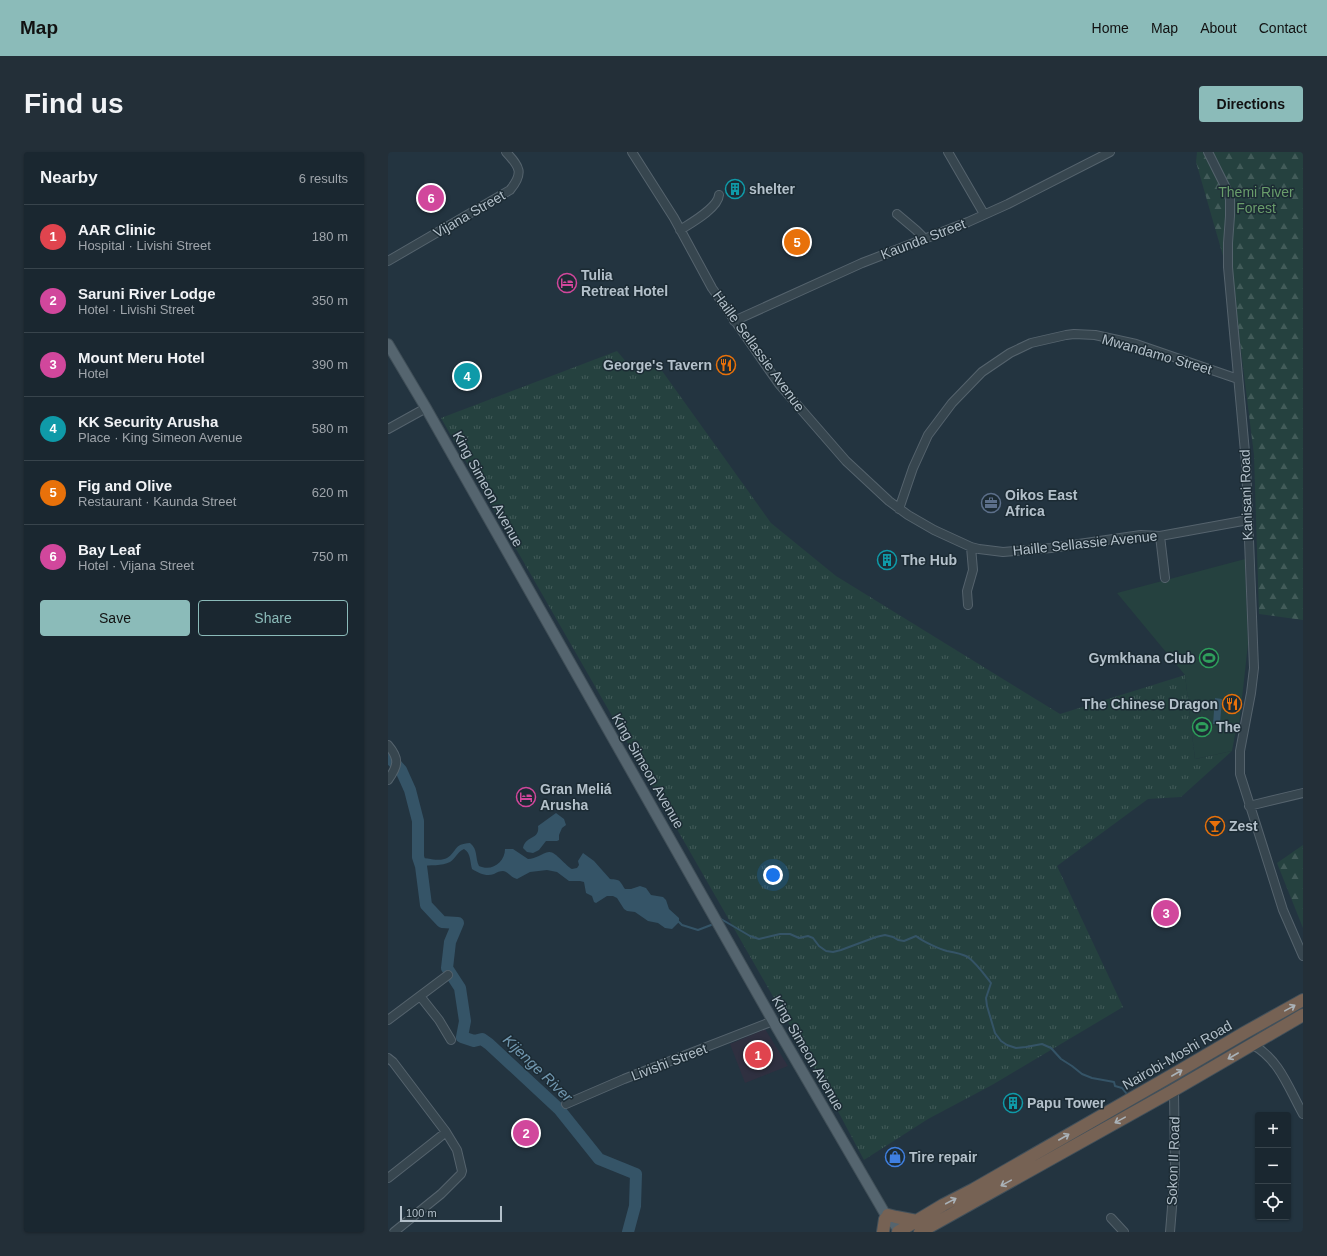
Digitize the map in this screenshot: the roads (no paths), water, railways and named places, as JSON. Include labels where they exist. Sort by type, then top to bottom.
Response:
[{"type":"highway","name":"Nairobi-Moshi Road","points":[[918,1226],[943,1205],[974,1189],[1303,1000]]},
{"type":"highway","name":"Nairobi-Moshi Road","points":[[899,1232],[918,1226],[1174,1090],[1303,1015]]},
{"type":"highway","points":[[883,1232],[886,1215],[896,1217],[918,1226]]},
{"type":"main road","name":"King Simeon Avenue","points":[[388,344],[426,408],[773,1021],[886,1215]]},
{"type":"main road","points":[[886,1215],[899,1232]]},
{"type":"main road","points":[[886,1215],[891,1232]]},
{"type":"street","name":"Vijana Street","points":[[388,261],[510,190],[517,182],[520,174],[519,169],[506,152]]},
{"type":"street","name":"Haille Sellassie Avenue","points":[[632,152],[680,230],[704,275],[734,321],[779,384],[813,424],[874,488],[899,509],[934,530],[972,547],[992,551],[1020,551],[1057,548],[1141,536],[1160,536],[1248,520]]},
{"type":"street","points":[[948,152],[984,214]]},
{"type":"street","name":"Kaunda Street","points":[[734,321],[862,263],[984,214],[1036,191],[1110,152]]},
{"type":"street","name":"Kanisani Road","points":[[1208,152],[1230,199],[1228,267],[1246,463],[1254,668],[1240,751],[1240,774],[1249,806],[1262,839],[1283,910],[1303,956]]},
{"type":"street","points":[[680,230],[713,207],[718,199],[718,195]]},
{"type":"street","points":[[897,214],[924,238]]},
{"type":"street","name":"Mwandamo Street","points":[[899,509],[928,435],[952,403],[982,372],[1010,353],[1031,343],[1070,334],[1095,335],[1136,344],[1238,379]]},
{"type":"street","points":[[388,429],[426,408]]},
{"type":"street","points":[[1160,536],[1165,578]]},
{"type":"street","points":[[968,606],[968,591],[973,570],[972,547]]},
{"type":"street","points":[[388,745],[395,753],[397,760],[394,772],[388,780]]},
{"type":"street","points":[[1249,806],[1303,793]]},
{"type":"street","points":[[388,1020],[448,975]]},
{"type":"street","points":[[420,996],[439,1020],[451,1040]]},
{"type":"street","name":"Livishi Street","points":[[566,1104],[624,1079],[773,1021]]},
{"type":"street","points":[[1253,1045],[1262,1050],[1273,1060],[1303,1114]]},
{"type":"street","points":[[388,1058],[393,1062],[446,1132],[457,1150],[462,1167],[460,1174],[441,1194],[394,1232]]},
{"type":"street","name":"Sokon II Road","points":[[1170,1232],[1175,1170],[1174,1090]]},
{"type":"street","points":[[388,1178],[446,1132]]},
{"type":"street","points":[[1111,1218],[1124,1232]]},
{"type":"waterway","name":"Kijenge River","points":[[388,756],[401,770],[410,790],[418,821],[418,857],[421,866],[426,905],[442,922],[458,923],[450,942],[447,968],[460,988],[465,1021],[462,1037],[474,1041],[482,1039],[489,1044],[559,1109],[599,1159],[636,1174],[635,1206],[628,1232]]},
{"type":"waterway","points":[[721,919],[750,936],[759,939],[780,934],[790,934],[799,938],[808,936],[813,938],[819,946],[826,951],[833,952],[841,950],[885,935],[904,941],[916,936],[940,949],[966,956],[977,966],[991,983],[986,998],[987,1006],[995,1033],[1001,1041],[1016,1048],[1042,1044],[1051,1048],[1061,1059],[1082,1074],[1092,1078],[1114,1082],[1115,1086],[1122,1088],[1126,1093]]},
{"type":"waterway","points":[[679,922],[682,925],[698,930],[711,925]]},
{"type":"place","name":"shelter","points":[[735,189]]},
{"type":"place","name":"Bay Leaf","points":[[431,198]]},
{"type":"place","name":"Fig and Olive","points":[[797,242]]},
{"type":"place","name":"Tulia Retreat Hotel","points":[[567,283]]},
{"type":"place","name":"George's Tavern","points":[[726,365]]},
{"type":"place","name":"KK Security Arusha","points":[[467,376]]},
{"type":"place","name":"Oikos East Africa","points":[[991,503]]},
{"type":"place","name":"The Hub","points":[[887,560]]},
{"type":"place","name":"Gymkhana Club","points":[[1209,658]]},
{"type":"place","name":"The Chinese Dragon","points":[[1232,704]]},
{"type":"place","name":"The","points":[[1202,727]]},
{"type":"place","name":"Gran Meliá Arusha","points":[[526,797]]},
{"type":"place","name":"Zest","points":[[1215,826]]},
{"type":"place","name":"Mount Meru Hotel","points":[[1166,913]]},
{"type":"place","name":"AAR Clinic","points":[[758,1055]]},
{"type":"place","name":"Papu Tower","points":[[1013,1103]]},
{"type":"place","name":"Saruni River Lodge","points":[[526,1133]]},
{"type":"place","name":"Tire repair","points":[[895,1157]]},
{"type":"park label","name":"Themi River Forest","points":[[1256,200]]}]
